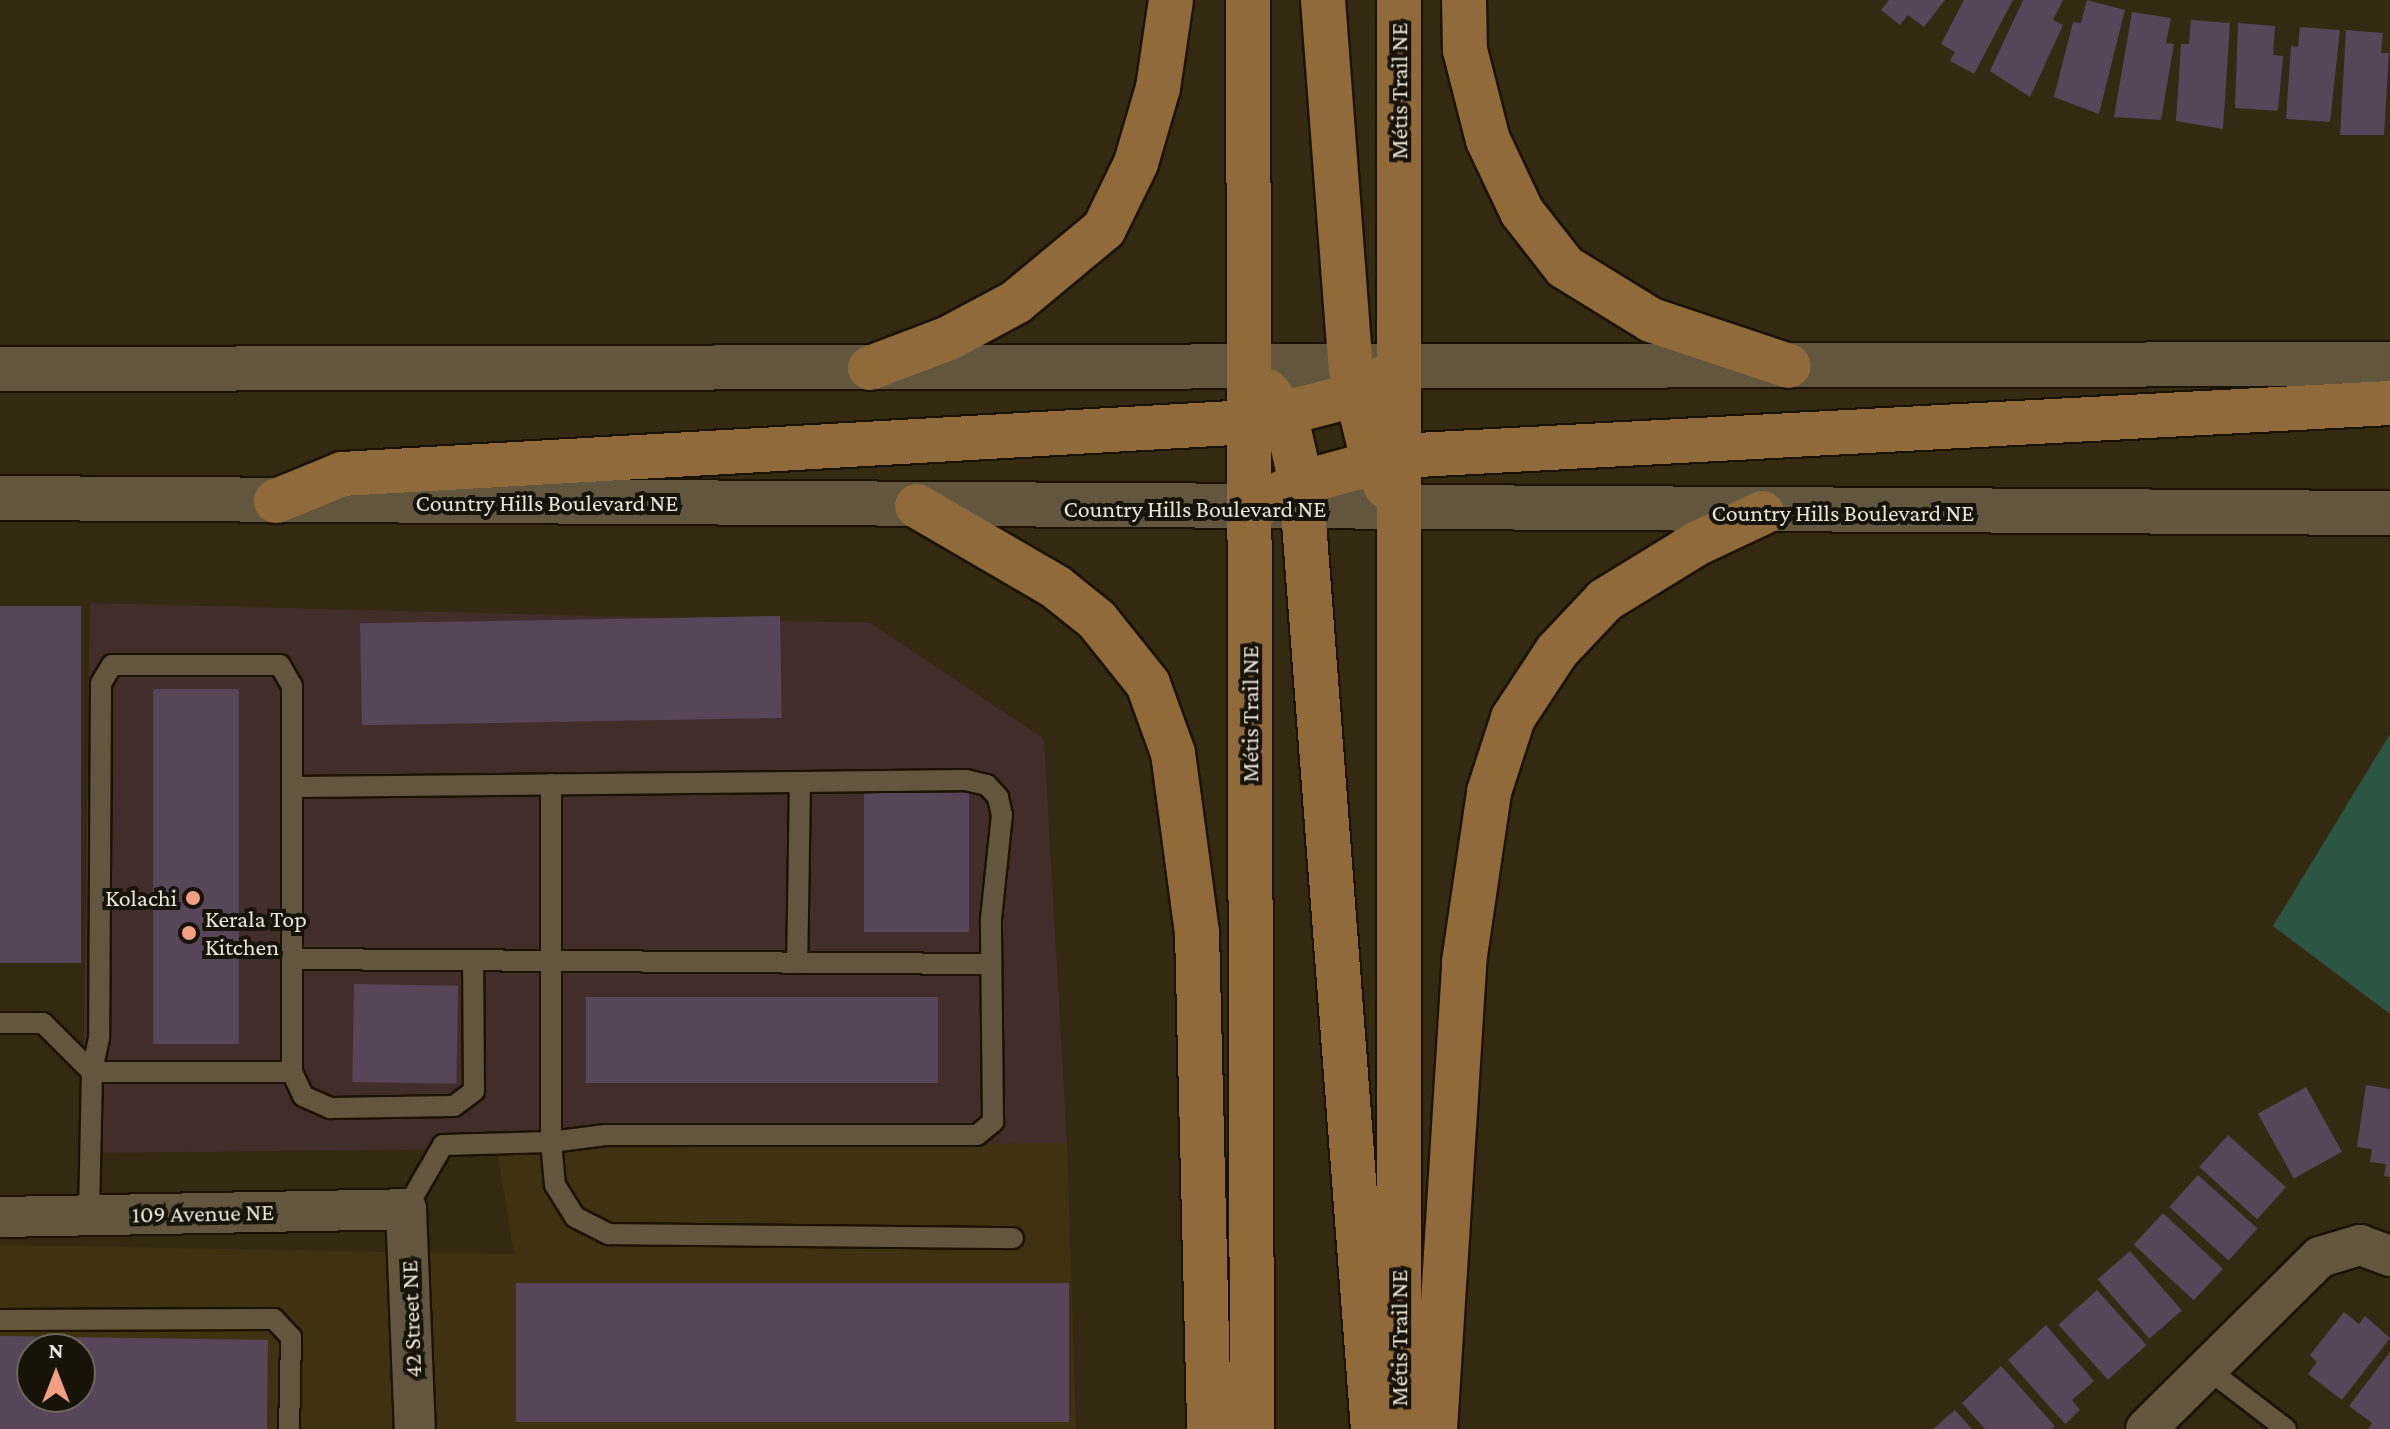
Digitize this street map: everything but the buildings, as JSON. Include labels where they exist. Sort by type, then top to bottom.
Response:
[{"type":"main road","points":[[870,368],[1016,302],[1104,229],[1136,163],[1158,88],[1171,0]]},
{"type":"main road","name":"Métis Trail NE","points":[[1248,0],[1249,368],[1267,418],[1250,509],[1252,1429]]},
{"type":"main road","points":[[1323,0],[1353,382],[1386,459],[1399,511]]},
{"type":"main road","name":"Métis Trail NE","points":[[1386,459],[1399,369],[1399,0]]},
{"type":"main road","points":[[1464,0],[1465,50],[1488,140],[1522,212],[1565,267],[1651,320],[1789,366]]},
{"type":"main road","points":[[276,501],[342,474],[1267,418],[1353,382],[1399,369],[2390,364]]},
{"type":"main road","points":[[0,369],[1249,368],[1353,382]]},
{"type":"main road","points":[[1250,509],[1302,496],[1386,459],[2390,403]]},
{"type":"main road","points":[[1267,418],[1302,496],[1373,1429]]},
{"type":"main road","name":"Country Hills Boulevard NE","points":[[1302,496],[1399,511],[2390,513]]},
{"type":"main road","name":"Country Hills Boulevard NE","points":[[0,498],[1250,509]]},
{"type":"main road","points":[[917,506],[1056,587],[1097,620],[1148,684],[1173,753],[1197,932],[1209,1429]]},
{"type":"main road","name":"Métis Trail NE","points":[[1399,511],[1399,1429]]},
{"type":"main road","points":[[1435,1429],[1464,962],[1489,792],[1513,718],[1557,651],[1605,600],[1698,543],[1762,513]]},
{"type":"street","name":"109 Avenue NE","points":[[0,1217],[406,1209]]},
{"type":"street","name":"42 Street NE","points":[[406,1209],[415,1429]]},
{"type":"street","points":[[2146,1429],[2320,1257],[2360,1245],[2390,1256]]},
{"type":"lane","points":[[89,1216],[92,1072],[99,1038],[101,683],[112,665],[280,665],[292,686],[292,1072],[303,1096],[330,1108],[454,1106],[474,1091],[473,960]]},
{"type":"lane","points":[[294,787],[800,782],[987,785],[1002,815],[991,964],[993,1122],[977,1135],[606,1135],[551,1142],[443,1145],[406,1209]]},
{"type":"lane","points":[[797,963],[800,782]]},
{"type":"lane","points":[[551,784],[551,1142],[555,1185],[575,1217],[609,1234],[1013,1238]]},
{"type":"lane","points":[[292,959],[991,964]]},
{"type":"lane","points":[[0,1023],[43,1023],[92,1072],[292,1072]]},
{"type":"lane","points":[[0,1320],[274,1319],[291,1337],[289,1429]]},
{"type":"lane","points":[[2209,1370],[2286,1429]]},
{"type":"shaded area","points":[[90,603],[870,623],[1044,739],[1067,1143],[82,1153]]},
{"type":"shaded area","points":[[1067,1143],[1076,1429],[0,1429],[0,1245],[514,1254],[497,1149]]},
{"type":"green space","points":[[2390,734],[2390,1014],[2273,926]]},
{"type":"place","name":"Kolachi","points":[[193,898]]},
{"type":"place","name":"Kerala Top Kitchen","points":[[189,933]]}]
